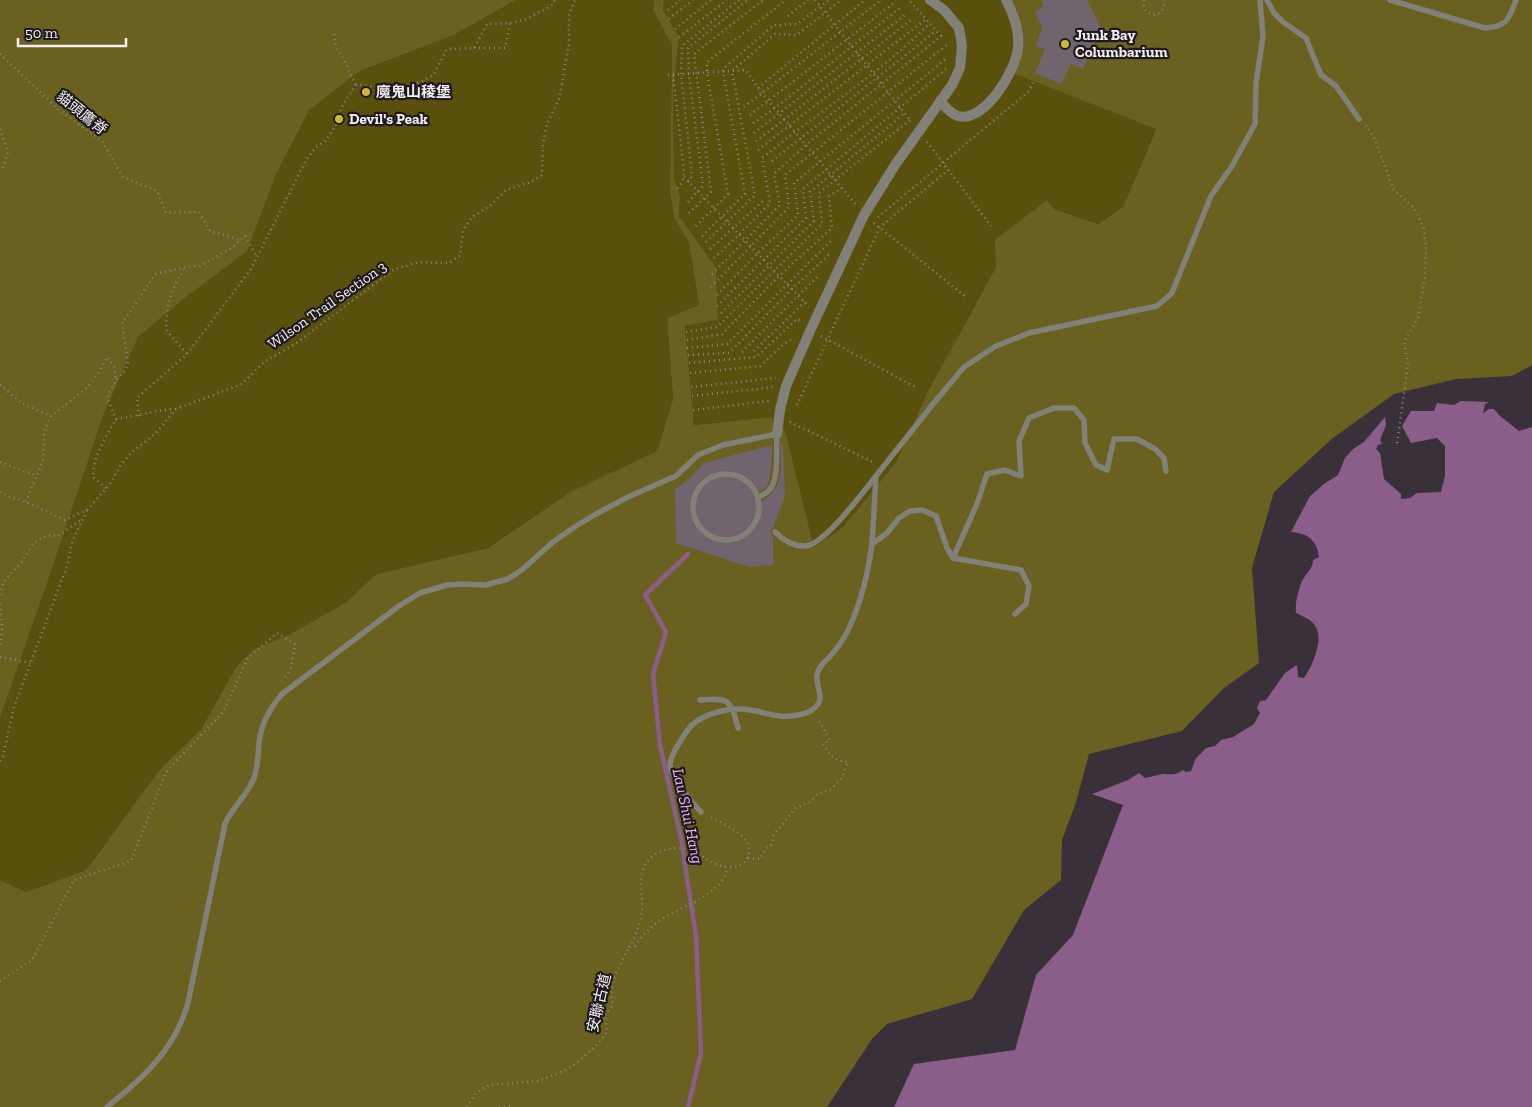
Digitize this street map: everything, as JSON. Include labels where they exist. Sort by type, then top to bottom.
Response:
[{"type":"street","points":[[777,434],[782,400],[788,381],[864,215],[918,131],[952,85],[960,68],[962,46],[959,28],[944,10],[930,0]]},
{"type":"street","points":[[940,102],[952,114],[964,117],[970,116],[995,95],[1008,77],[1016,59],[1019,40],[1016,22],[1006,0]]},
{"type":"lane","points":[[775,532],[791,544],[807,546],[821,538],[848,511],[964,367],[996,346],[1029,333],[1157,306],[1172,293],[1210,196],[1232,166],[1255,124],[1256,83],[1263,36],[1260,0]]},
{"type":"lane","points":[[1266,0],[1283,22],[1306,38],[1321,75],[1336,86],[1360,119]]},
{"type":"lane","points":[[1390,0],[1485,28],[1498,26],[1506,20],[1516,0]]},
{"type":"lane","points":[[953,558],[977,504],[987,474],[1005,470],[1021,476],[1019,441],[1029,418],[1054,408],[1074,408],[1084,420],[1085,442],[1096,465],[1107,470],[1114,440],[1137,439],[1155,449],[1164,458],[1166,471]]},
{"type":"lane","points":[[107,1107],[152,1066],[174,1036],[183,1019],[188,1003],[223,829],[227,818],[245,795],[254,778],[262,729],[269,710],[276,700],[296,682],[414,596],[447,585],[486,585],[501,582],[516,575],[553,542],[596,514],[630,496],[676,476],[698,455],[723,445],[777,434],[774,480],[771,488],[765,494],[758,497]]},
{"type":"lane","points":[[721,474],[731,474],[740,477],[748,483],[758,497],[759,509],[754,525],[742,536],[735,539],[711,537],[704,532],[694,519],[693,499],[703,482],[711,477],[721,474]]},
{"type":"lane","points":[[701,812],[694,805],[672,772],[670,764],[672,756],[691,726],[708,716],[733,709],[750,710],[767,715],[786,717],[813,710],[819,702],[821,692],[817,675],[820,667],[832,654],[848,629],[861,600],[868,574],[872,544],[876,476]]},
{"type":"lane","points":[[872,544],[887,533],[899,518],[910,511],[922,510],[936,516],[947,548],[953,558],[1021,570],[1029,586],[1026,604],[1014,614]]},
{"type":"lane","points":[[700,700],[720,699],[728,702],[733,709],[738,728]]},
{"type":"path","points":[[474,48],[487,24],[524,20],[551,6],[555,0]]},
{"type":"path","name":"Wilson Trail Section 3","points":[[0,492],[65,520],[87,510],[110,484],[120,466],[131,453],[156,433],[176,409],[242,384],[264,362],[295,344],[393,270],[419,262],[449,263],[460,256],[462,230],[472,217],[490,206],[506,190],[531,182],[542,174],[543,144],[547,123],[558,100],[569,44],[569,14],[575,0]]},
{"type":"path","points":[[668,10],[680,0]]},
{"type":"path","points":[[669,19],[693,0]]},
{"type":"path","points":[[675,29],[711,0]]},
{"type":"path","points":[[679,37],[727,0]]},
{"type":"path","points":[[688,182],[692,176],[681,74],[682,46],[739,0]]},
{"type":"path","points":[[688,202],[703,186],[689,74],[688,48],[748,0]]},
{"type":"path","points":[[688,213],[711,192],[694,54],[763,0]]},
{"type":"path","points":[[696,226],[728,194],[707,73],[707,62],[786,0]]},
{"type":"path","points":[[788,16],[808,0]]},
{"type":"path","points":[[814,0],[905,113],[991,226]]},
{"type":"path","points":[[702,236],[745,194],[723,72],[724,68],[774,25],[797,24],[829,0]]},
{"type":"path","points":[[732,71],[775,34],[797,35],[841,0]]},
{"type":"path","points":[[758,88],[865,0]]},
{"type":"path","points":[[744,107],[881,0]]},
{"type":"path","points":[[712,274],[780,205],[774,174],[806,145],[941,36],[909,0]]},
{"type":"path","points":[[1144,0],[1146,12],[1153,15],[1160,13],[1164,0]]},
{"type":"path","points":[[750,114],[895,2]]},
{"type":"path","points":[[753,123],[775,108],[901,7]]},
{"type":"path","points":[[754,133],[905,15]]},
{"type":"path","points":[[758,150],[926,19]]},
{"type":"path","points":[[756,141],[911,20]]},
{"type":"path","points":[[356,84],[376,86],[390,93],[422,81],[434,74],[447,49],[505,48],[510,23]]},
{"type":"path","points":[[714,258],[770,203],[762,158],[794,131],[872,73],[930,24]]},
{"type":"path","points":[[772,161],[936,30]]},
{"type":"path","points":[[334,34],[336,48],[345,61],[356,84]]},
{"type":"path","points":[[712,287],[789,207],[785,175],[953,40]]},
{"type":"path","points":[[717,295],[798,215],[794,183],[952,53]]},
{"type":"path","name":"貓頭鷹脊","points":[[0,54],[59,110],[102,141],[123,177],[157,191],[166,213],[199,212],[210,231],[241,240]]},
{"type":"path","points":[[717,306],[806,218],[803,189],[948,67]]},
{"type":"path","points":[[668,75],[746,70],[762,93],[864,215]]},
{"type":"path","points":[[706,242],[755,195],[732,71]]},
{"type":"path","points":[[673,75],[684,177],[678,189]]},
{"type":"path","points":[[966,297],[873,221],[1028,92],[1034,81]]},
{"type":"path","points":[[139,416],[137,398],[187,354],[251,269],[306,160],[316,147],[326,141],[339,120],[341,108],[356,84]]},
{"type":"path","points":[[721,313],[814,220],[810,192],[905,113]]},
{"type":"path","points":[[686,332],[717,328],[822,224],[819,194],[910,120]]},
{"type":"path","points":[[1369,128],[1375,139],[1393,189],[1412,206],[1424,229],[1425,237],[1425,276],[1418,318],[1404,342],[1408,364],[1397,444]]},
{"type":"path","points":[[0,129],[8,152],[2,170],[0,170]]},
{"type":"path","points":[[797,405],[826,339],[880,227],[948,170]]},
{"type":"path","points":[[684,177],[817,315]]},
{"type":"path","points":[[687,340],[722,334],[779,276],[832,228],[829,196],[842,188]]},
{"type":"path","points":[[710,249],[763,201]]},
{"type":"path","points":[[116,419],[107,398],[116,380],[125,371],[128,363],[122,322],[155,274],[185,267],[200,266],[232,248],[245,236],[257,257]]},
{"type":"path","points":[[687,348],[727,344],[833,239]]},
{"type":"path","points":[[688,355],[729,353],[792,289],[831,253]]},
{"type":"path","points":[[185,267],[171,293],[167,307],[166,330],[187,354]]},
{"type":"path","points":[[742,352],[816,277]]},
{"type":"path","points":[[754,350],[805,302]]},
{"type":"path","points":[[689,363],[756,357],[797,319],[826,339],[916,388]]},
{"type":"path","points":[[690,373],[760,366],[785,343],[811,329]]},
{"type":"path","points":[[26,502],[43,460],[44,431],[51,416],[87,388],[107,357],[114,367],[116,380]]},
{"type":"path","points":[[691,387],[788,381]]},
{"type":"path","points":[[692,396],[788,381]]},
{"type":"path","points":[[0,385],[23,404],[51,416]]},
{"type":"path","points":[[693,410],[782,400]]},
{"type":"path","points":[[116,419],[139,416],[156,410],[176,409]]},
{"type":"path","points":[[106,488],[94,477],[93,466],[116,419]]},
{"type":"path","points":[[784,419],[875,463]]},
{"type":"path","points":[[0,462],[37,476]]},
{"type":"path","points":[[0,761],[3,756],[14,707],[66,569],[73,540],[87,510]]},
{"type":"path","points":[[0,595],[4,580],[19,565],[35,542],[48,535],[58,536],[83,519]]},
{"type":"path","points":[[0,604],[2,634],[0,646]]},
{"type":"path","points":[[0,980],[32,960],[74,880],[131,861],[166,772],[223,712],[248,658],[277,634],[295,644],[291,668],[276,700]]},
{"type":"path","points":[[0,657],[31,663]]},
{"type":"path","points":[[748,858],[760,860],[766,848],[771,845],[774,834],[796,808],[831,789],[846,771],[848,762],[838,761],[831,756],[823,744],[830,740],[813,710]]},
{"type":"path","points":[[629,947],[638,928],[642,911],[640,881],[643,869],[649,860],[662,850],[675,848],[691,850],[728,868],[737,867],[748,858],[748,844],[744,837],[701,812]]},
{"type":"path","name":"安聯古道","points":[[467,1107],[477,1092],[490,1084],[538,1080],[564,1071],[596,1046],[607,1032],[605,1013],[612,1007],[612,985],[629,947],[635,946],[640,938],[658,922],[712,890],[726,876],[728,868]]},
{"type":"path","points":[[588,1029],[596,1023],[601,1014],[605,1013]]},
{"type":"path","points":[[499,1107],[514,1107]]},
{"type":"shaded area","points":[[0,0],[516,0],[454,35],[360,71],[309,110],[276,174],[247,251],[186,297],[138,337],[103,416],[0,718]]},
{"type":"shaded area","points":[[516,0],[654,0],[653,10],[672,45],[670,190],[674,218],[689,244],[699,305],[667,318],[673,399],[657,451],[570,492],[488,548],[376,574],[345,603],[288,635],[254,649],[238,664],[201,729],[160,769],[86,870],[26,892],[0,880],[0,718],[103,416],[138,337],[186,297],[276,174],[308,110],[360,71],[454,35]]},
{"type":"shaded area","points":[[654,0],[664,0],[663,10],[679,37],[673,96],[674,179],[680,197],[679,216],[716,267],[718,320],[685,326],[694,425],[771,417],[785,431],[814,547],[843,527],[896,462],[927,393],[996,267],[995,240],[1047,200],[1054,209],[1098,224],[1123,207],[1156,129],[1013,73],[1021,39],[1007,0],[1532,0],[1532,365],[1512,376],[1456,379],[1394,394],[1333,438],[1274,492],[1252,568],[1259,663],[1224,688],[1182,731],[1089,754],[1076,802],[1062,840],[1061,880],[1024,910],[972,999],[887,1024],[872,1039],[827,1107],[0,1107],[0,880],[26,892],[86,870],[160,769],[201,729],[238,664],[254,649],[288,635],[345,603],[376,574],[488,548],[570,492],[657,451],[673,399],[667,318],[699,305],[689,244],[674,218],[670,190],[672,45],[653,10]]},
{"type":"shaded area","points":[[664,0],[1007,0],[1021,39],[1013,73],[1156,128],[1123,207],[1098,224],[1054,209],[996,267],[927,393],[896,462],[843,527],[814,547],[784,431],[771,417],[694,425],[685,326],[718,320],[716,267],[679,216],[680,197],[674,179],[673,96],[679,37],[663,10]]},
{"type":"shaded area","points":[[1461,401],[1489,402],[1485,404],[1483,413],[1489,409],[1494,409],[1519,431],[1532,427],[1532,1107],[894,1107],[914,1064],[1015,1050],[1036,975],[1073,935],[1123,805],[1092,794],[1128,780],[1139,773],[1145,778],[1162,774],[1175,774],[1183,770],[1186,772],[1191,771],[1196,758],[1206,748],[1215,746],[1221,740],[1233,737],[1254,724],[1260,713],[1257,708],[1260,701],[1266,700],[1285,673],[1297,665],[1298,677],[1304,678],[1317,650],[1318,635],[1313,623],[1296,613],[1296,601],[1302,581],[1311,568],[1313,560],[1319,557],[1316,546],[1310,538],[1291,532],[1310,496],[1338,475],[1345,458],[1353,449],[1364,442],[1385,417],[1386,425],[1380,440],[1382,444],[1378,445],[1376,449],[1380,453],[1384,479],[1401,494],[1401,499],[1410,498],[1417,493],[1441,492],[1445,476],[1445,446],[1437,438],[1411,443],[1402,426],[1411,411],[1434,411],[1437,403],[1454,405]]},
{"type":"building","name":"Junk Bay Columbarium","points":[[1041,0],[1087,0],[1101,28],[1083,69],[1071,64],[1061,84],[1035,73],[1045,49],[1036,46],[1042,27],[1035,12],[1044,6]]},
{"type":"building","points":[[783,443],[785,496],[773,528],[770,531],[773,537],[773,565],[749,567],[676,543],[675,489],[687,481],[704,463],[772,445],[769,481],[765,488],[753,496],[756,501],[762,501],[772,494],[778,484],[781,470],[781,444]]},
{"type":"waterway","name":"Lau Shui Hang","points":[[688,554],[645,595],[666,632],[653,674],[660,745],[681,839],[696,936],[701,1053],[688,1107]]},
{"type":"place","name":"Junk Bay Columbarium","points":[[1065,44]]},
{"type":"place","name":"魔鬼山稜堡","points":[[366,92]]},
{"type":"place","name":"Devil's Peak","points":[[339,119]]}]
